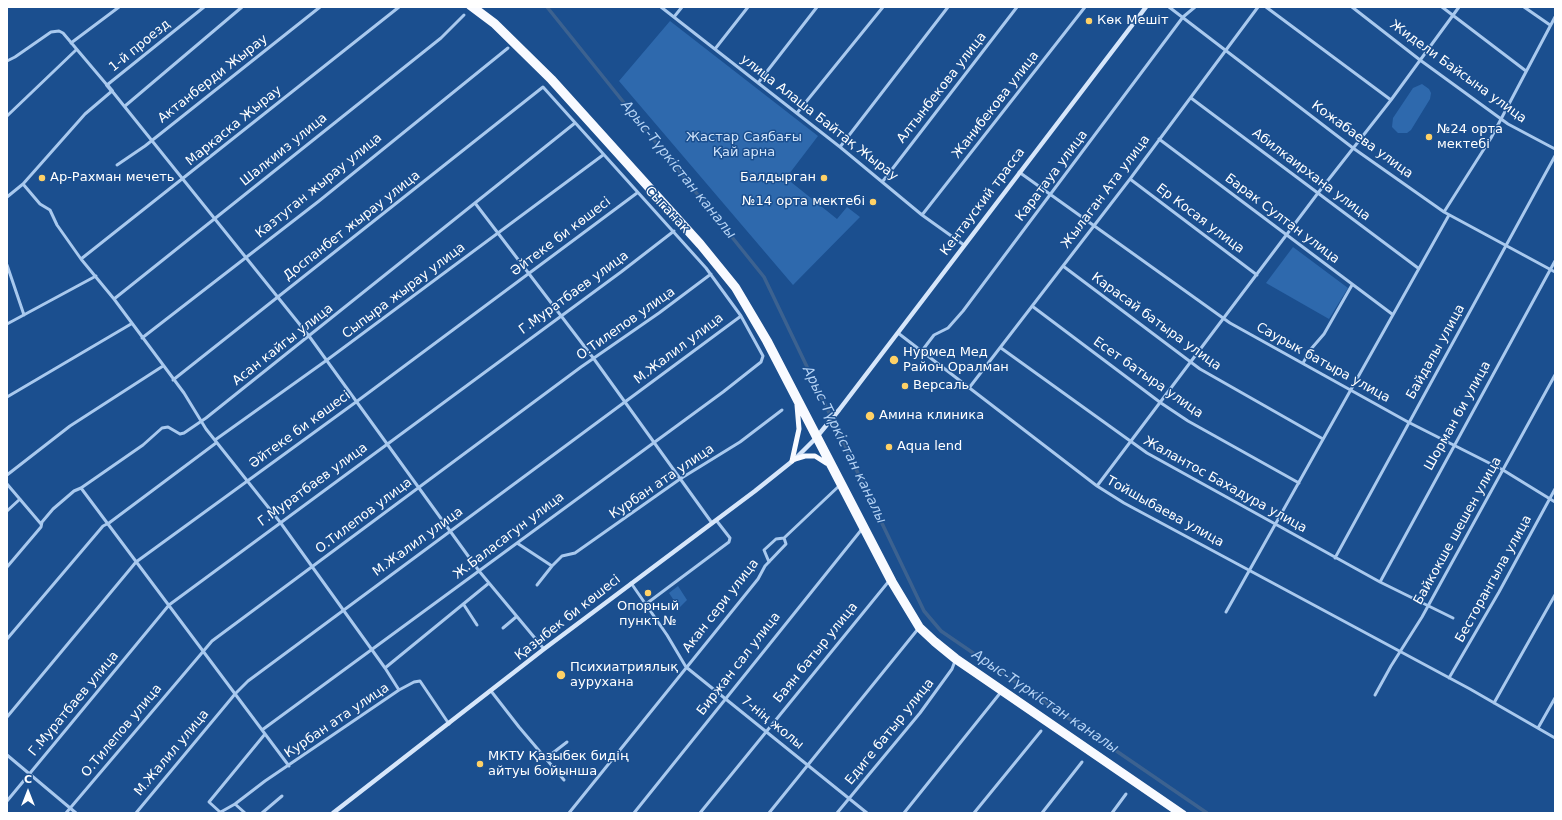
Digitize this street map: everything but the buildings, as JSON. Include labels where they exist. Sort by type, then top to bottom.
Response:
[{"type":"highway","points":[[469,7],[493,25],[550,81],[721,272],[748,311],[797,404],[817,437],[827,463],[889,581],[918,629],[933,644],[955,661],[1177,813]]},
{"type":"highway","points":[[476,7],[496,22],[553,78],[724,269],[752,309],[817,437],[890,574],[921,626],[957,657],[1184,813]]},
{"type":"highway","points":[[797,404],[799,429],[793,460],[805,456],[815,456],[827,463]]},
{"type":"main road","name":"Кентауский трасса","points":[[827,424],[1146,7]]},
{"type":"main road","name":"Қазыбек би көшесі","points":[[333,813],[544,649],[755,491],[793,460],[817,437],[827,424]]},
{"type":"street","points":[[71,43],[119,7]]},
{"type":"street","name":"1-й проезд","points":[[107,86],[204,7]]},
{"type":"street","points":[[125,106],[242,7]]},
{"type":"street","name":"Актанберди Жырау","points":[[117,165],[146,146],[152,139],[320,7]]},
{"type":"street","name":"Маркаска Жырау","points":[[82,259],[399,7]]},
{"type":"street","name":"улица Алаша Байтақ Жырау","points":[[661,7],[883,181],[922,215],[964,245]]},
{"type":"street","points":[[674,17],[682,7]]},
{"type":"street","points":[[715,50],[748,7]]},
{"type":"street","points":[[758,83],[817,7]]},
{"type":"street","points":[[797,113],[883,7]]},
{"type":"street","points":[[840,147],[948,7]]},
{"type":"street","name":"Алтынбекова улица","points":[[883,181],[1017,7]]},
{"type":"street","name":"Жанибекова улица","points":[[922,215],[1085,7]]},
{"type":"street","name":"Кожабаева улица","points":[[1169,7],[1353,148],[1449,216],[1505,247],[1555,272]]},
{"type":"street","name":"Каратауа улица","points":[[921,352],[934,335],[948,328],[963,311],[1183,18],[1195,7]]},
{"type":"street","name":"Жылаган Ата улица","points":[[968,388],[1001,348],[1094,224],[1130,179],[1258,7]]},
{"type":"street","points":[[1266,7],[1391,100]]},
{"type":"street","name":"Жидели Байсына улица","points":[[1352,7],[1420,60],[1500,119],[1555,149]]},
{"type":"street","points":[[1442,7],[1526,71]]},
{"type":"street","points":[[1098,486],[1318,193],[1391,100],[1459,7]]},
{"type":"street","points":[[1524,7],[1550,25]]},
{"type":"street","name":"Шалкииз улица","points":[[114,299],[441,38],[464,15]]},
{"type":"street","points":[[1444,212],[1491,138],[1555,17]]},
{"type":"street","points":[[7,61],[56,30],[63,33],[152,139],[213,219],[309,336],[417,488],[479,571],[544,649]]},
{"type":"street","name":"Казтуган жырау улица","points":[[142,338],[508,48]]},
{"type":"street","points":[[7,116],[76,50]]},
{"type":"street","name":"Сыганак","points":[[543,87],[637,193],[674,231],[711,274],[741,316],[763,356]]},
{"type":"street","name":"Доспанбет жырау улица","points":[[173,380],[543,87]]},
{"type":"street","points":[[7,196],[23,184],[85,114],[112,91]]},
{"type":"street","name":"Абилкаирхана улица","points":[[1191,98],[1418,268]]},
{"type":"street","name":"Асан кайгы улица","points":[[7,566],[53,509],[74,491],[81,488],[152,439],[162,428],[168,428],[180,434],[184,433],[201,421],[576,124]]},
{"type":"street","name":"Барак Султан улица","points":[[1159,139],[1392,314]]},
{"type":"street","name":"Сыпыра жырау улица","points":[[7,638],[103,526],[109,523],[215,441],[327,360],[603,155]]},
{"type":"street","name":"Байдалы улица","points":[[1335,558],[1408,422],[1555,156]]},
{"type":"street","name":"Саурык батыра улица","points":[[1019,172],[1225,318],[1408,422],[1503,470],[1555,502]]},
{"type":"street","name":"Ер Косая улица","points":[[1130,179],[1257,275]]},
{"type":"street","points":[[23,184],[40,204],[50,210],[57,225],[114,299],[194,408],[215,441],[280,522],[385,668]]},
{"type":"street","name":"Әйтеке би көшесі","points":[[7,717],[136,562],[356,402],[637,193]]},
{"type":"street","points":[[475,203],[594,359],[712,523]]},
{"type":"street","points":[[1226,612],[1276,526],[1392,314],[1449,216]]},
{"type":"street","name":"Г.Муратбаев улица","points":[[7,801],[169,605],[674,231]]},
{"type":"street","name":"Шорман би улица","points":[[1380,582],[1555,260]]},
{"type":"street","points":[[7,265],[24,315]]},
{"type":"street","name":"Карасай батыра улица","points":[[1063,266],[1190,362],[1323,439]]},
{"type":"street","name":"О.Тилепов улица","points":[[66,813],[202,650],[212,641],[417,488],[672,304],[711,274]]},
{"type":"street","points":[[7,324],[96,276]]},
{"type":"street","points":[[1303,363],[1311,349],[1324,334],[1352,285]]},
{"type":"street","name":"Есет батыра улица","points":[[1032,306],[1161,403],[1188,421],[1299,483]]},
{"type":"street","name":"М.Жалил улица","points":[[136,813],[235,694],[248,682],[342,610],[450,532],[741,316]]},
{"type":"street","points":[[7,397],[131,324]]},
{"type":"street","name":"Тойшыбаева улица","points":[[898,333],[1098,486],[1124,502],[1449,678],[1555,738]]},
{"type":"street","name":"Жалантос Бахадура улица","points":[[1001,348],[1131,443],[1276,526],[1380,582],[1453,618]]},
{"type":"street","name":"Ж.Баласагун улица","points":[[262,730],[749,372],[763,360],[763,356]]},
{"type":"street","points":[[7,474],[70,426],[163,366]]},
{"type":"street","name":"Байкокше шешен улица","points":[[1375,695],[1428,606],[1555,375]]},
{"type":"street","name":"Курбан ата улица","points":[[537,585],[562,556],[575,553],[680,479],[740,442],[782,410]]},
{"type":"street","points":[[7,484],[41,524]]},
{"type":"street","name":"Акан сери улица","points":[[769,562],[764,550],[776,539],[784,538],[839,486]]},
{"type":"street","points":[[81,488],[109,523],[136,562],[289,766]]},
{"type":"street","name":"Бесторангыла улица","points":[[1449,678],[1499,592],[1555,489]]},
{"type":"street","points":[[7,511],[20,499]]},
{"type":"street","points":[[646,604],[729,542],[730,538],[716,520]]},
{"type":"street","name":"Биржан сал улица","points":[[634,813],[862,529]]},
{"type":"street","name":"Акан сери улица","points":[[569,813],[758,579],[769,562],[786,544],[784,538]]},
{"type":"street","points":[[517,543],[552,566]]},
{"type":"street","name":"Баян батыр улица","points":[[700,813],[765,731],[889,581]]},
{"type":"street","name":"Курбан ата улица","points":[[219,813],[235,804],[399,690],[385,668],[489,583]]},
{"type":"street","name":"7-нің жолы","points":[[631,583],[686,667],[867,813]]},
{"type":"street","points":[[1494,703],[1555,595]]},
{"type":"street","points":[[464,604],[477,625]]},
{"type":"street","points":[[503,628],[516,617]]},
{"type":"street","points":[[769,813],[918,629]]},
{"type":"street","name":"Едиге батыр улица","points":[[837,813],[920,713],[952,669],[955,661]]},
{"type":"street","points":[[399,690],[420,681],[448,724]]},
{"type":"street","points":[[491,691],[545,759],[564,780]]},
{"type":"street","points":[[904,813],[1001,692]]},
{"type":"street","points":[[1538,728],[1555,698]]},
{"type":"street","points":[[974,813],[1041,731]]},
{"type":"street","points":[[219,813],[209,802],[265,734]]},
{"type":"street","points":[[545,759],[567,742]]},
{"type":"street","points":[[7,755],[76,813]]},
{"type":"street","points":[[1042,813],[1082,762]]},
{"type":"street","points":[[1112,813],[1126,794]]},
{"type":"street","points":[[262,813],[282,796]]},
{"type":"street","points":[[235,804],[245,813]]},
{"type":"green space","name":"Жастар Саябағы Қай арна","points":[[670,21],[818,136],[786,178],[837,219],[847,207],[860,217],[793,285],[619,81]]},
{"type":"green space","points":[[1422,84],[1429,89],[1431,93],[1430,99],[1411,130],[1407,133],[1398,133],[1392,127],[1393,118],[1413,88]]},
{"type":"green space","points":[[1293,247],[1348,288],[1329,319],[1266,283]]},
{"type":"green space","points":[[678,586],[687,600],[679,608],[669,593]]},
{"type":"waterway","name":"Арыс-Түркістан каналы","points":[[547,7],[764,277],[924,611],[941,631],[1207,813]]},
{"type":"place","name":"Көк Мешіт","points":[[1089,21]]},
{"type":"place","name":"№24 орта мектебі","points":[[1429,137]]},
{"type":"place","name":"Ар-Рахман мечеть","points":[[42,178]]},
{"type":"place","name":"Балдырган","points":[[824,178]]},
{"type":"place","name":"№14 орта мектебі","points":[[873,202]]},
{"type":"place","name":"Нурмед Мед Район Оралман","points":[[894,360]]},
{"type":"place","name":"Версаль","points":[[905,386]]},
{"type":"place","name":"Амина клиника","points":[[870,416]]},
{"type":"place","name":"Aqua lend","points":[[889,447]]},
{"type":"place","name":"Опорный пункт №","points":[[648,593]]},
{"type":"place","name":"Психиатриялық аурухана","points":[[561,675]]},
{"type":"place","name":"МКТУ Қазыбек бидің айтуы бойынша","points":[[480,764]]}]
